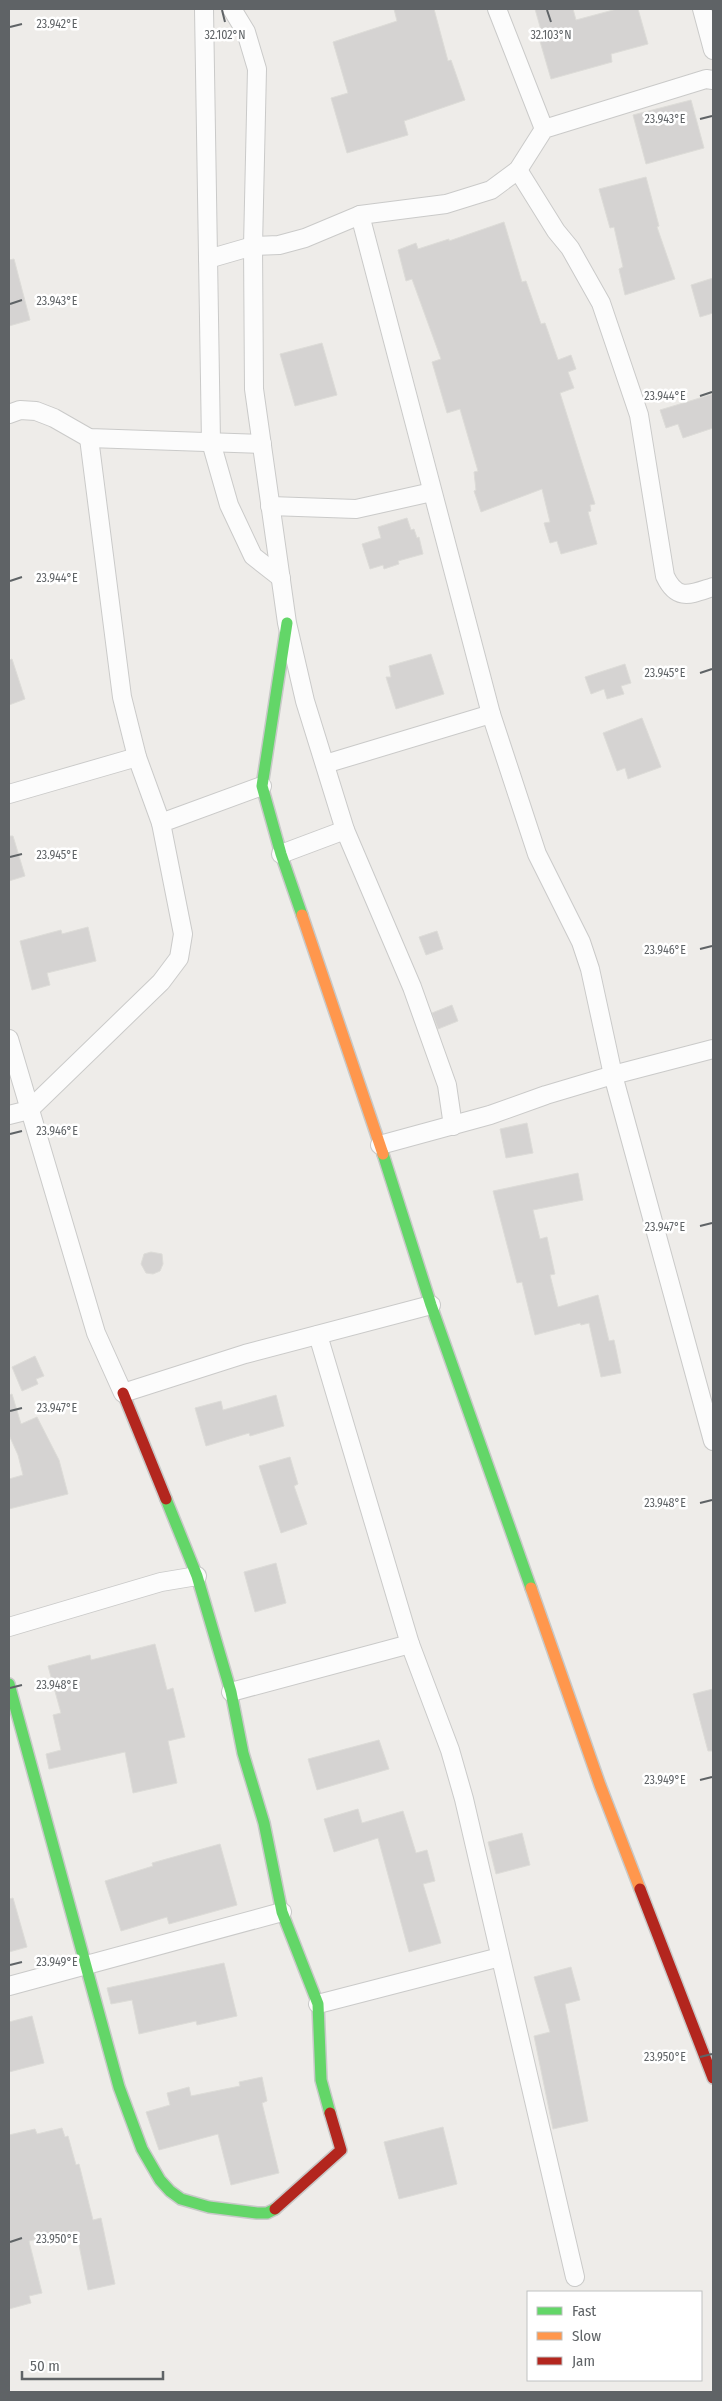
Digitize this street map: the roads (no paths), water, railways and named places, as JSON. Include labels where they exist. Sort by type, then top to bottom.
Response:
[{"type":"street","points":[[204,9],[211,442],[228,505],[253,556],[280,578]]},
{"type":"street","points":[[232,9],[246,32],[257,69],[253,246],[254,389],[288,623],[305,701],[344,830],[415,995],[447,1085],[453,1126]]},
{"type":"street","points":[[497,9],[544,129]]},
{"type":"street","points":[[702,9],[713,50]]},
{"type":"street","points":[[208,259],[253,246],[279,246],[334,228],[360,215],[446,204],[491,190],[518,170],[544,129],[706,79],[713,80]]},
{"type":"street","points":[[518,170],[556,231],[570,248],[601,303],[639,415],[665,576],[675,592],[688,594],[713,587]]},
{"type":"street","points":[[360,215],[491,714],[537,854],[581,942],[590,969],[613,1075],[713,1441]]},
{"type":"street","points":[[9,414],[20,410],[36,411],[54,418],[89,438],[262,444]]},
{"type":"street","points":[[9,1115],[29,1110],[161,982],[179,958],[183,934],[161,823],[137,757],[122,697],[89,438]]},
{"type":"street","points":[[270,506],[356,509],[432,492]]},
{"type":"street","points":[[288,623],[262,786],[281,854],[432,1305],[600,1785],[713,2078]]},
{"type":"street","points":[[325,764],[491,714]]},
{"type":"street","points":[[9,794],[137,757]]},
{"type":"street","points":[[161,823],[262,786]]},
{"type":"street","points":[[281,854],[344,830]]},
{"type":"street","points":[[9,1039],[96,1333],[123,1393],[197,1576],[231,1692],[243,1753],[264,1823],[282,1912],[318,2004],[321,2080],[342,2146],[340,2153],[275,2209],[267,2213],[211,2206],[180,2199],[164,2187],[142,2147],[119,2087],[9,1684]]},
{"type":"street","points":[[380,1145],[453,1126],[613,1075],[655,1066],[713,1049]]},
{"type":"street","points":[[123,1393],[245,1354],[432,1305]]},
{"type":"street","points":[[318,1335],[410,1644],[456,1769],[575,2277]]},
{"type":"street","points":[[9,1626],[161,1582],[197,1576]]},
{"type":"street","points":[[231,1692],[410,1644]]},
{"type":"street","points":[[9,1986],[282,1912]]},
{"type":"street","points":[[318,2004],[500,1957]]}]
